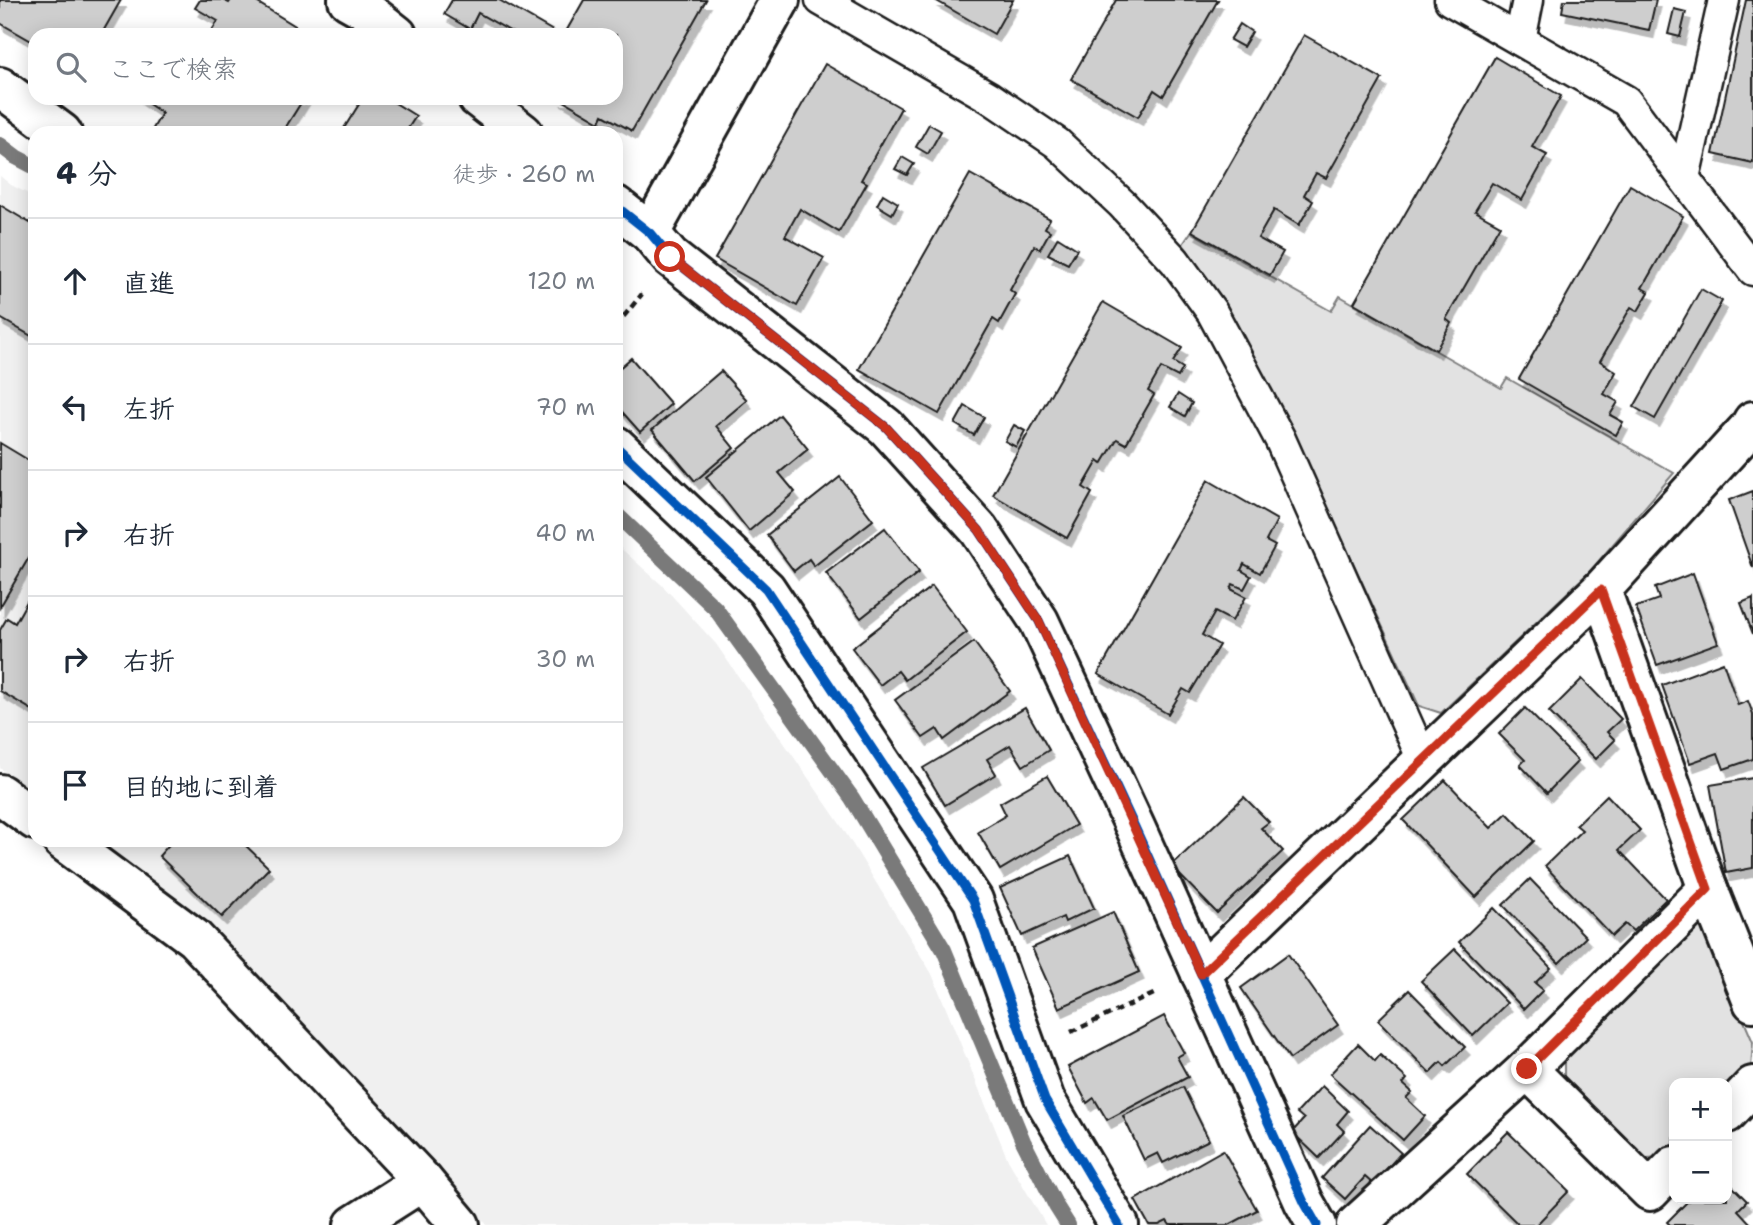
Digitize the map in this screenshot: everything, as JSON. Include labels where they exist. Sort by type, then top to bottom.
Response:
[{"type":"street","points":[[348,0],[388,28]]},
{"type":"street","points":[[650,233],[780,0]]},
{"type":"street","points":[[0,87],[53,126]]},
{"type":"street","points":[[487,105],[514,126]]},
{"type":"street","points":[[623,212],[650,233],[670,257],[886,427],[979,530],[1039,621],[1304,1202],[1317,1225]]},
{"type":"street","points":[[1201,974],[1601,590],[1753,421]]},
{"type":"street","points":[[623,453],[766,589],[973,900],[1045,1100],[1119,1225]]},
{"type":"street","points":[[1601,590],[1708,889],[1753,1002]]},
{"type":"street","points":[[0,794],[28,815]]},
{"type":"street","points":[[72,847],[194,937],[423,1181],[460,1225]]},
{"type":"street","points":[[1356,1225],[1527,1069],[1708,889]]},
{"type":"street","points":[[1527,1069],[1650,1191],[1669,1171]]},
{"type":"street","points":[[1732,1107],[1753,1086]]},
{"type":"street","points":[[354,1225],[423,1181]]},
{"type":"lane","points":[[821,0],[989,97],[1057,143],[1122,204],[1175,261],[1212,312],[1280,439],[1423,760]]},
{"type":"lane","points":[[1450,0],[1626,101],[1753,270]]},
{"type":"lane","points":[[1520,40],[1528,0]]},
{"type":"lane","points":[[1684,178],[1724,0]]},
{"type":"path","points":[[1028,1051],[1201,974]]},
{"type":"shaded area","points":[[0,176],[28,194],[28,790],[0,768]]},
{"type":"shaded area","points":[[1191,232],[1331,311],[1340,296],[1501,388],[1507,378],[1674,473],[1591,570],[1441,713],[1419,706],[1292,430],[1222,299],[1183,244]]},
{"type":"shaded area","points":[[623,550],[663,586],[716,644],[842,827],[932,974],[1008,1160],[1046,1225],[487,1225],[438,1165],[210,926],[105,847],[623,847]]},
{"type":"shaded area","points":[[1702,923],[1753,1042],[1751,1068],[1732,1087],[1732,1078],[1669,1078],[1669,1149],[1661,1157],[1633,1159],[1564,1088],[1564,1052],[1691,924]]},
{"type":"building","points":[[0,0],[121,0],[105,28],[28,28],[28,39],[0,23]]},
{"type":"building","points":[[200,0],[223,0],[229,3],[231,0],[253,0],[299,28],[214,28],[218,21],[195,8]]},
{"type":"building","points":[[452,0],[499,0],[548,28],[505,28],[478,13],[468,28],[444,14]]},
{"type":"building","points":[[584,0],[706,0],[632,131],[603,115],[600,122],[571,105],[623,105],[623,28],[568,28]]},
{"type":"building","points":[[935,0],[1013,0],[994,34]]},
{"type":"building","points":[[1116,0],[1218,0],[1163,96],[1154,90],[1138,117],[1071,79]]},
{"type":"building","points":[[1564,0],[1656,0],[1649,30],[1562,12]]},
{"type":"building","points":[[1746,0],[1753,0],[1753,163],[1713,154]]},
{"type":"building","points":[[1674,9],[1686,12],[1680,37],[1668,34]]},
{"type":"building","points":[[1240,24],[1252,32],[1243,47],[1230,40]]},
{"type":"building","points":[[1304,35],[1382,79],[1326,178],[1316,173],[1304,195],[1313,201],[1299,225],[1274,210],[1258,238],[1283,252],[1270,275],[1192,231]]},
{"type":"building","points":[[1495,57],[1561,96],[1532,147],[1547,155],[1522,200],[1492,183],[1475,211],[1500,225],[1446,319],[1451,323],[1436,350],[1354,303]]},
{"type":"building","points":[[825,64],[901,108],[861,180],[867,183],[839,232],[800,209],[785,236],[824,258],[797,306],[715,259]]},
{"type":"building","points":[[150,105],[300,105],[286,126],[154,126],[162,113]]},
{"type":"building","points":[[359,105],[398,105],[416,116],[410,126],[345,126]]},
{"type":"building","points":[[929,124],[941,131],[928,154],[916,147]]},
{"type":"building","points":[[902,157],[914,164],[907,175],[895,169]]},
{"type":"building","points":[[970,174],[1050,219],[1045,228],[1050,231],[1040,249],[1034,246],[1010,290],[1015,294],[999,323],[993,319],[939,414],[859,369]]},
{"type":"building","points":[[1630,185],[1683,216],[1642,288],[1649,292],[1638,311],[1631,307],[1600,361],[1616,372],[1604,394],[1618,402],[1610,415],[1623,422],[1616,435],[1519,379]]},
{"type":"building","points":[[883,194],[898,203],[892,214],[877,205]]},
{"type":"building","points":[[0,205],[28,222],[28,334],[0,318]]},
{"type":"building","points":[[1058,237],[1077,249],[1068,264],[1048,254]]},
{"type":"building","points":[[1701,289],[1722,301],[1655,419],[1634,407]]},
{"type":"building","points":[[1103,302],[1182,348],[1173,362],[1183,368],[1178,377],[1161,368],[1148,391],[1154,395],[1126,444],[1117,439],[1102,464],[1098,461],[1083,487],[1092,493],[1067,538],[993,495]]},
{"type":"building","points":[[631,358],[671,404],[640,432],[623,413],[623,365]]},
{"type":"building","points":[[721,371],[747,400],[716,426],[734,448],[695,481],[652,430]]},
{"type":"building","points":[[1178,394],[1192,403],[1185,416],[1170,407]]},
{"type":"building","points":[[965,406],[984,417],[974,435],[955,424]]},
{"type":"building","points":[[780,415],[808,449],[779,473],[795,492],[749,531],[706,477]]},
{"type":"building","points":[[1014,425],[1025,431],[1016,447],[1005,441]]},
{"type":"building","points":[[0,443],[28,460],[28,559],[0,607]]},
{"type":"building","points":[[840,477],[873,520],[814,566],[809,559],[794,571],[767,535]]},
{"type":"building","points":[[1208,480],[1277,520],[1266,541],[1275,546],[1260,573],[1244,564],[1241,570],[1251,576],[1244,589],[1233,584],[1231,589],[1246,597],[1232,621],[1215,612],[1202,635],[1219,645],[1190,693],[1183,689],[1168,714],[1098,674]]},
{"type":"building","points":[[1753,491],[1753,568],[1729,500]]},
{"type":"building","points":[[885,528],[919,572],[861,618],[826,573]]},
{"type":"building","points":[[1693,573],[1718,643],[1657,665],[1636,607],[1659,599],[1655,588]]},
{"type":"building","points":[[932,586],[967,632],[905,680],[898,671],[880,685],[852,648]]},
{"type":"building","points":[[1753,598],[1753,634],[1741,603]]},
{"type":"building","points":[[28,600],[28,707],[0,691],[0,630],[7,618],[15,623]]},
{"type":"building","points":[[974,642],[1010,691],[944,740],[937,729],[923,738],[895,700]]},
{"type":"building","points":[[1723,662],[1738,705],[1748,701],[1753,714],[1753,759],[1724,769],[1718,753],[1690,763],[1662,685]]},
{"type":"building","points":[[1582,679],[1621,719],[1607,732],[1615,740],[1596,759],[1549,712]]},
{"type":"building","points":[[1025,708],[1049,750],[1023,766],[1010,745],[987,759],[996,774],[945,805],[923,768]]},
{"type":"building","points":[[1525,708],[1578,761],[1547,793],[1520,765],[1525,760],[1499,734]]},
{"type":"building","points":[[1047,776],[1076,825],[1000,870],[978,832],[1006,815],[1000,803]]},
{"type":"building","points":[[1753,778],[1753,868],[1726,873],[1710,785]]},
{"type":"building","points":[[1445,780],[1491,828],[1507,813],[1534,841],[1476,897],[1403,820]]},
{"type":"building","points":[[1607,795],[1640,830],[1619,850],[1666,899],[1633,931],[1625,924],[1612,936],[1545,866],[1582,830],[1576,825]]},
{"type":"building","points":[[1244,797],[1269,822],[1261,828],[1283,851],[1217,913],[1171,866]]},
{"type":"building","points":[[167,847],[247,847],[269,868],[222,917],[159,856]]},
{"type":"building","points":[[1070,856],[1094,908],[1065,922],[1063,917],[1022,936],[1000,888]]},
{"type":"building","points":[[1530,879],[1586,937],[1559,963],[1503,905]]},
{"type":"building","points":[[1494,908],[1551,968],[1535,983],[1543,990],[1524,1009],[1459,942]]},
{"type":"building","points":[[1113,912],[1139,972],[1059,1008],[1032,948]]},
{"type":"building","points":[[1455,949],[1507,1003],[1473,1036],[1421,981]]},
{"type":"building","points":[[1288,954],[1338,1025],[1290,1059],[1241,988]]},
{"type":"building","points":[[1409,990],[1465,1047],[1445,1066],[1441,1062],[1430,1073],[1378,1020]]},
{"type":"building","points":[[1164,1016],[1184,1053],[1177,1057],[1188,1077],[1107,1120],[1094,1098],[1087,1103],[1068,1067]]},
{"type":"building","points":[[1358,1044],[1375,1061],[1380,1055],[1407,1079],[1403,1084],[1412,1092],[1406,1098],[1425,1116],[1403,1140],[1330,1074]]},
{"type":"building","points":[[1322,1086],[1348,1111],[1337,1124],[1344,1131],[1319,1158],[1292,1132],[1304,1119],[1297,1113]]},
{"type":"building","points":[[1183,1087],[1209,1140],[1163,1163],[1158,1153],[1144,1160],[1123,1116]]},
{"type":"building","points":[[1370,1125],[1401,1153],[1373,1184],[1365,1177],[1345,1199],[1322,1178]]},
{"type":"building","points":[[1508,1132],[1569,1191],[1536,1225],[1519,1225],[1467,1174]]},
{"type":"building","points":[[1223,1150],[1257,1210],[1229,1225],[1170,1225],[1167,1221],[1159,1225],[1149,1225],[1135,1200]]},
{"type":"building","points":[[1732,1186],[1747,1201],[1738,1210],[1752,1225],[1670,1225],[1667,1222],[1685,1204],[1732,1204]]},
{"type":"waterway","points":[[0,145],[28,163]]},
{"type":"waterway","points":[[623,521],[715,608],[852,798],[944,950],[1023,1141],[1068,1225]]},
{"type":"cycle path","points":[[623,212],[650,233],[670,257],[886,427],[979,530],[1039,621],[1304,1202],[1317,1225]]},
{"type":"cycle path","points":[[623,453],[766,589],[973,900],[1045,1100],[1119,1225]]},
{"type":"route","points":[[670,257],[886,427],[979,530],[1039,621],[1201,974],[1601,590],[1708,889],[1527,1069]]}]
